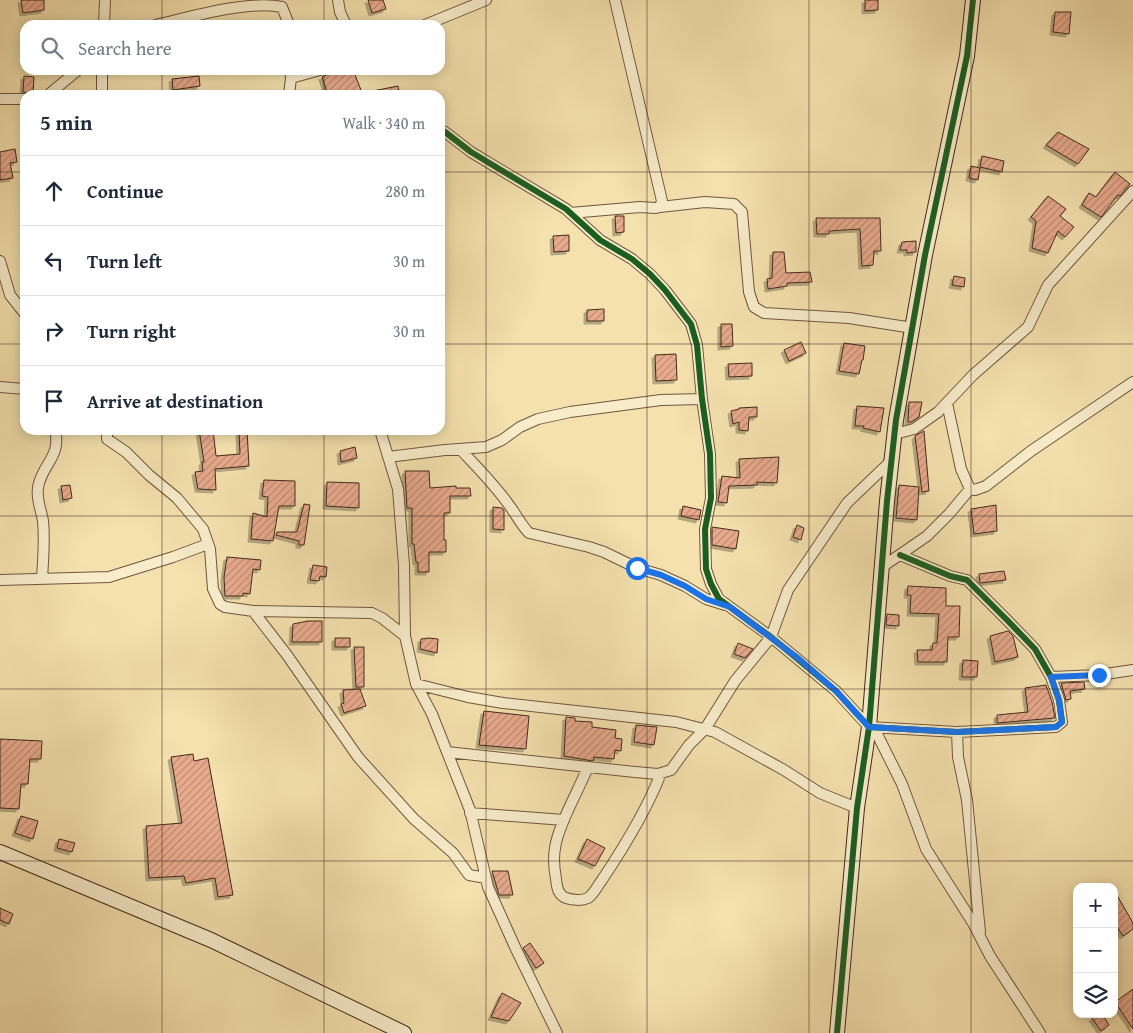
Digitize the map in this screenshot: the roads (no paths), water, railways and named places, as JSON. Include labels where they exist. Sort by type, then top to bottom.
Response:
[{"type":"street","points":[[104,20],[105,0]]},
{"type":"street","points":[[338,0],[344,20]]},
{"type":"street","points":[[437,20],[486,0]]},
{"type":"street","points":[[615,0],[662,201],[660,207]]},
{"type":"street","points":[[837,1033],[857,808],[872,728],[882,567],[895,434],[912,328],[944,157],[967,56],[970,1]]},
{"type":"street","points":[[174,20],[220,8],[272,2],[282,7],[286,20]]},
{"type":"street","points":[[54,90],[72,75]]},
{"type":"street","points":[[102,75],[102,90]]},
{"type":"street","points":[[289,90],[291,75]]},
{"type":"street","points":[[0,99],[20,99]]},
{"type":"street","points":[[445,132],[471,152],[539,192],[570,213],[600,240],[632,259],[665,290],[691,324],[697,345],[710,454],[710,498],[705,529],[706,569],[716,594],[719,599],[771,637],[836,691],[872,728],[902,784],[926,849],[1040,1033]]},
{"type":"street","points":[[895,434],[914,429],[938,412],[973,376],[1028,327],[1048,285],[1133,191]]},
{"type":"street","points":[[570,213],[640,207],[656,208],[705,202],[734,204],[742,212],[748,292],[754,307],[764,313],[849,318],[912,328]]},
{"type":"street","points":[[0,262],[5,295],[20,309]]},
{"type":"street","points":[[970,489],[975,490],[986,486],[1031,451],[1133,382]]},
{"type":"street","points":[[0,387],[20,389]]},
{"type":"street","points":[[388,457],[486,447],[502,440],[520,427],[538,418],[570,412],[661,400],[702,399]]},
{"type":"street","points":[[947,403],[961,469],[970,489]]},
{"type":"street","points":[[42,579],[43,521],[37,493],[38,484],[44,470],[53,458],[57,446],[56,435]]},
{"type":"street","points":[[107,435],[107,439],[126,452],[149,475],[178,498],[203,529],[208,544],[214,589],[220,604],[226,607],[253,611],[372,613],[382,618],[405,636]]},
{"type":"street","points":[[381,435],[398,489],[404,564],[405,636],[416,684],[432,714],[470,813],[488,887],[515,947],[558,1033]]},
{"type":"street","points":[[460,449],[485,474],[529,533],[604,552],[637,568],[661,575],[685,586],[706,599],[730,607]]},
{"type":"street","points":[[447,752],[660,773],[671,770],[689,745],[705,729],[735,681],[771,637],[788,590],[848,503],[892,460]]},
{"type":"street","points":[[882,567],[927,536],[970,489]]},
{"type":"street","points":[[0,580],[109,577],[174,557],[208,544]]},
{"type":"street","points":[[872,728],[957,732],[1056,727],[1062,722],[1059,700],[1051,677],[1034,649],[967,580],[950,576],[900,555]]},
{"type":"street","points":[[253,611],[288,655],[358,757],[414,819],[453,853],[469,874],[486,878]]},
{"type":"street","points":[[1051,677],[1099,675],[1133,670]]},
{"type":"street","points":[[416,684],[468,698],[503,704],[676,722],[705,729],[715,732],[820,793],[857,808]]},
{"type":"street","points":[[957,732],[958,757],[967,800],[977,886],[980,938]]},
{"type":"street","points":[[588,767],[564,820],[555,846],[554,864],[557,888],[560,894],[564,897],[583,900],[590,897],[613,864],[651,796],[660,773]]},
{"type":"street","points":[[470,813],[564,820]]},
{"type":"street","points":[[0,852],[211,940],[404,1033]]}]
